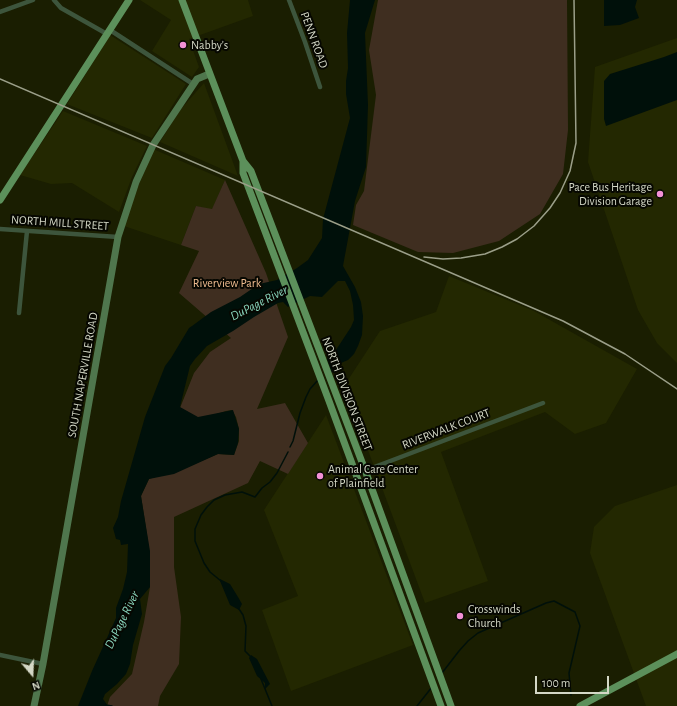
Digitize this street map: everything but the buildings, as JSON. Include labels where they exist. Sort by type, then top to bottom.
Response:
[{"type":"main road","points":[[1,198],[129,0]]},
{"type":"main road","name":"NORTH DIVISION STREET","points":[[182,0],[243,161],[251,171],[365,470],[451,706]]},
{"type":"main road","name":"SOUTH NAPERVILLE ROAD","points":[[34,706],[43,664],[118,237],[128,203],[153,145],[192,84],[197,79],[209,74]]},
{"type":"main road","name":"NORTH DIVISION STREET","points":[[243,161],[243,173],[329,401],[441,706]]},
{"type":"main road","points":[[408,616],[417,613]]},
{"type":"main road","points":[[580,706],[677,654]]},
{"type":"street","points":[[0,12],[33,0]]},
{"type":"street","points":[[54,0],[61,8],[109,32],[192,84]]},
{"type":"street","name":"PENN ROAD","points":[[289,0],[320,87]]},
{"type":"street","name":"NORTH MILL STREET","points":[[0,228],[118,237]]},
{"type":"street","points":[[19,313],[26,231]]},
{"type":"street","name":"RIVERWALK COURT","points":[[356,474],[543,403]]},
{"type":"street","points":[[0,655],[43,664]]},
{"type":"shaded area","points":[[140,0],[248,0],[253,16],[189,39],[199,67],[192,77],[152,51],[171,20]]},
{"type":"shaded area","points":[[110,35],[186,84],[152,138],[67,104]]},
{"type":"shaded area","name":"Pace Bus Heritage Division Garage","points":[[677,38],[677,363],[657,343],[638,310],[588,162],[595,67]]},
{"type":"shaded area","points":[[204,83],[238,176],[160,142],[180,110]]},
{"type":"shaded area","points":[[63,111],[147,146],[132,177],[119,212],[72,183],[51,184],[20,175]]},
{"type":"shaded area","points":[[153,149],[225,180],[212,210],[196,206],[181,245],[124,226],[126,216]]},
{"type":"shaded area","points":[[449,276],[534,311],[637,369],[606,423],[575,434],[545,412],[441,452],[488,581],[425,603],[344,386],[380,331],[436,312]]},
{"type":"shaded area","points":[[326,415],[413,645],[291,691],[262,610],[298,596],[264,510]]},
{"type":"shaded area","points":[[677,485],[677,706],[646,706],[590,553],[594,527],[615,506]]},
{"type":"green space","points":[[378,0],[567,0],[568,130],[563,174],[540,214],[499,241],[453,253],[418,252],[353,225],[356,205],[364,191],[376,95],[369,50]]},
{"type":"green space","name":"Riverview Park","points":[[225,180],[266,273],[288,337],[257,409],[285,403],[308,443],[288,474],[260,461],[248,483],[174,517],[174,567],[181,617],[179,664],[160,696],[158,706],[107,706],[110,697],[132,674],[144,622],[150,587],[148,541],[141,496],[149,479],[192,465],[218,454],[234,455],[239,441],[239,429],[236,417],[232,410],[198,418],[180,408],[194,373],[210,352],[231,338],[179,293],[199,251],[181,245],[196,206],[212,209]]},
{"type":"water","name":"DuPage River","points":[[350,0],[375,0],[365,33],[368,105],[366,167],[355,201],[343,266],[355,287],[361,302],[363,316],[362,335],[358,346],[354,354],[348,360],[341,363],[332,373],[327,359],[328,356],[334,353],[354,320],[350,291],[345,281],[338,281],[322,297],[310,296],[288,307],[283,302],[278,303],[207,346],[195,359],[190,366],[180,407],[198,417],[233,410],[239,429],[238,443],[234,455],[218,454],[174,474],[149,479],[141,496],[150,551],[150,587],[140,599],[142,614],[133,645],[130,664],[126,674],[105,694],[103,699],[108,706],[78,706],[116,618],[116,608],[127,572],[128,544],[121,545],[120,540],[116,539],[113,528],[118,517],[121,501],[145,417],[165,366],[189,328],[211,312],[240,297],[259,284],[277,280],[297,268],[308,260],[322,238],[323,219],[350,118],[346,94],[346,81],[348,68],[347,33]]},
{"type":"water","points":[[604,0],[637,0],[635,7],[639,18],[620,25],[604,26]]},
{"type":"water","points":[[677,52],[677,100],[606,126],[604,119],[604,81],[610,74]]},
{"type":"water","points":[[220,579],[230,584],[238,597],[242,604],[239,610],[230,605]]},
{"type":"water","points":[[251,655],[257,659],[270,684],[265,689],[265,683],[257,676],[249,658]]},
{"type":"waterway","points":[[290,447],[306,397],[310,389],[318,380]]},
{"type":"waterway","points":[[221,581],[210,572],[204,563],[195,541],[195,529],[201,515],[214,500],[225,495],[242,492],[255,497],[277,473],[288,452]]},
{"type":"waterway","points":[[442,673],[459,651],[478,633],[546,603],[554,601],[575,612],[580,626],[569,673],[571,695]]},
{"type":"waterway","points":[[239,609],[243,615],[246,626],[245,651],[251,657]]},
{"type":"waterway","points":[[261,679],[272,706]]},
{"type":"waterway","points":[[417,706],[432,687]]},
{"type":"waterway","points":[[106,705],[112,706]]},
{"type":"railway","points":[[424,257],[443,259],[461,258],[485,254],[502,247],[517,239],[534,226],[550,208],[560,193],[570,171],[576,143],[574,0]]},
{"type":"railway","points":[[0,79],[563,321],[625,354],[677,389]]},
{"type":"place","name":"Nabby’s","points":[[183,45]]},
{"type":"place","name":"Pace Bus Heritage Division Garage","points":[[660,194]]},
{"type":"place","name":"Animal Care Center of Plainfield","points":[[320,476]]},
{"type":"place","name":"Crosswinds Church","points":[[460,616]]}]
